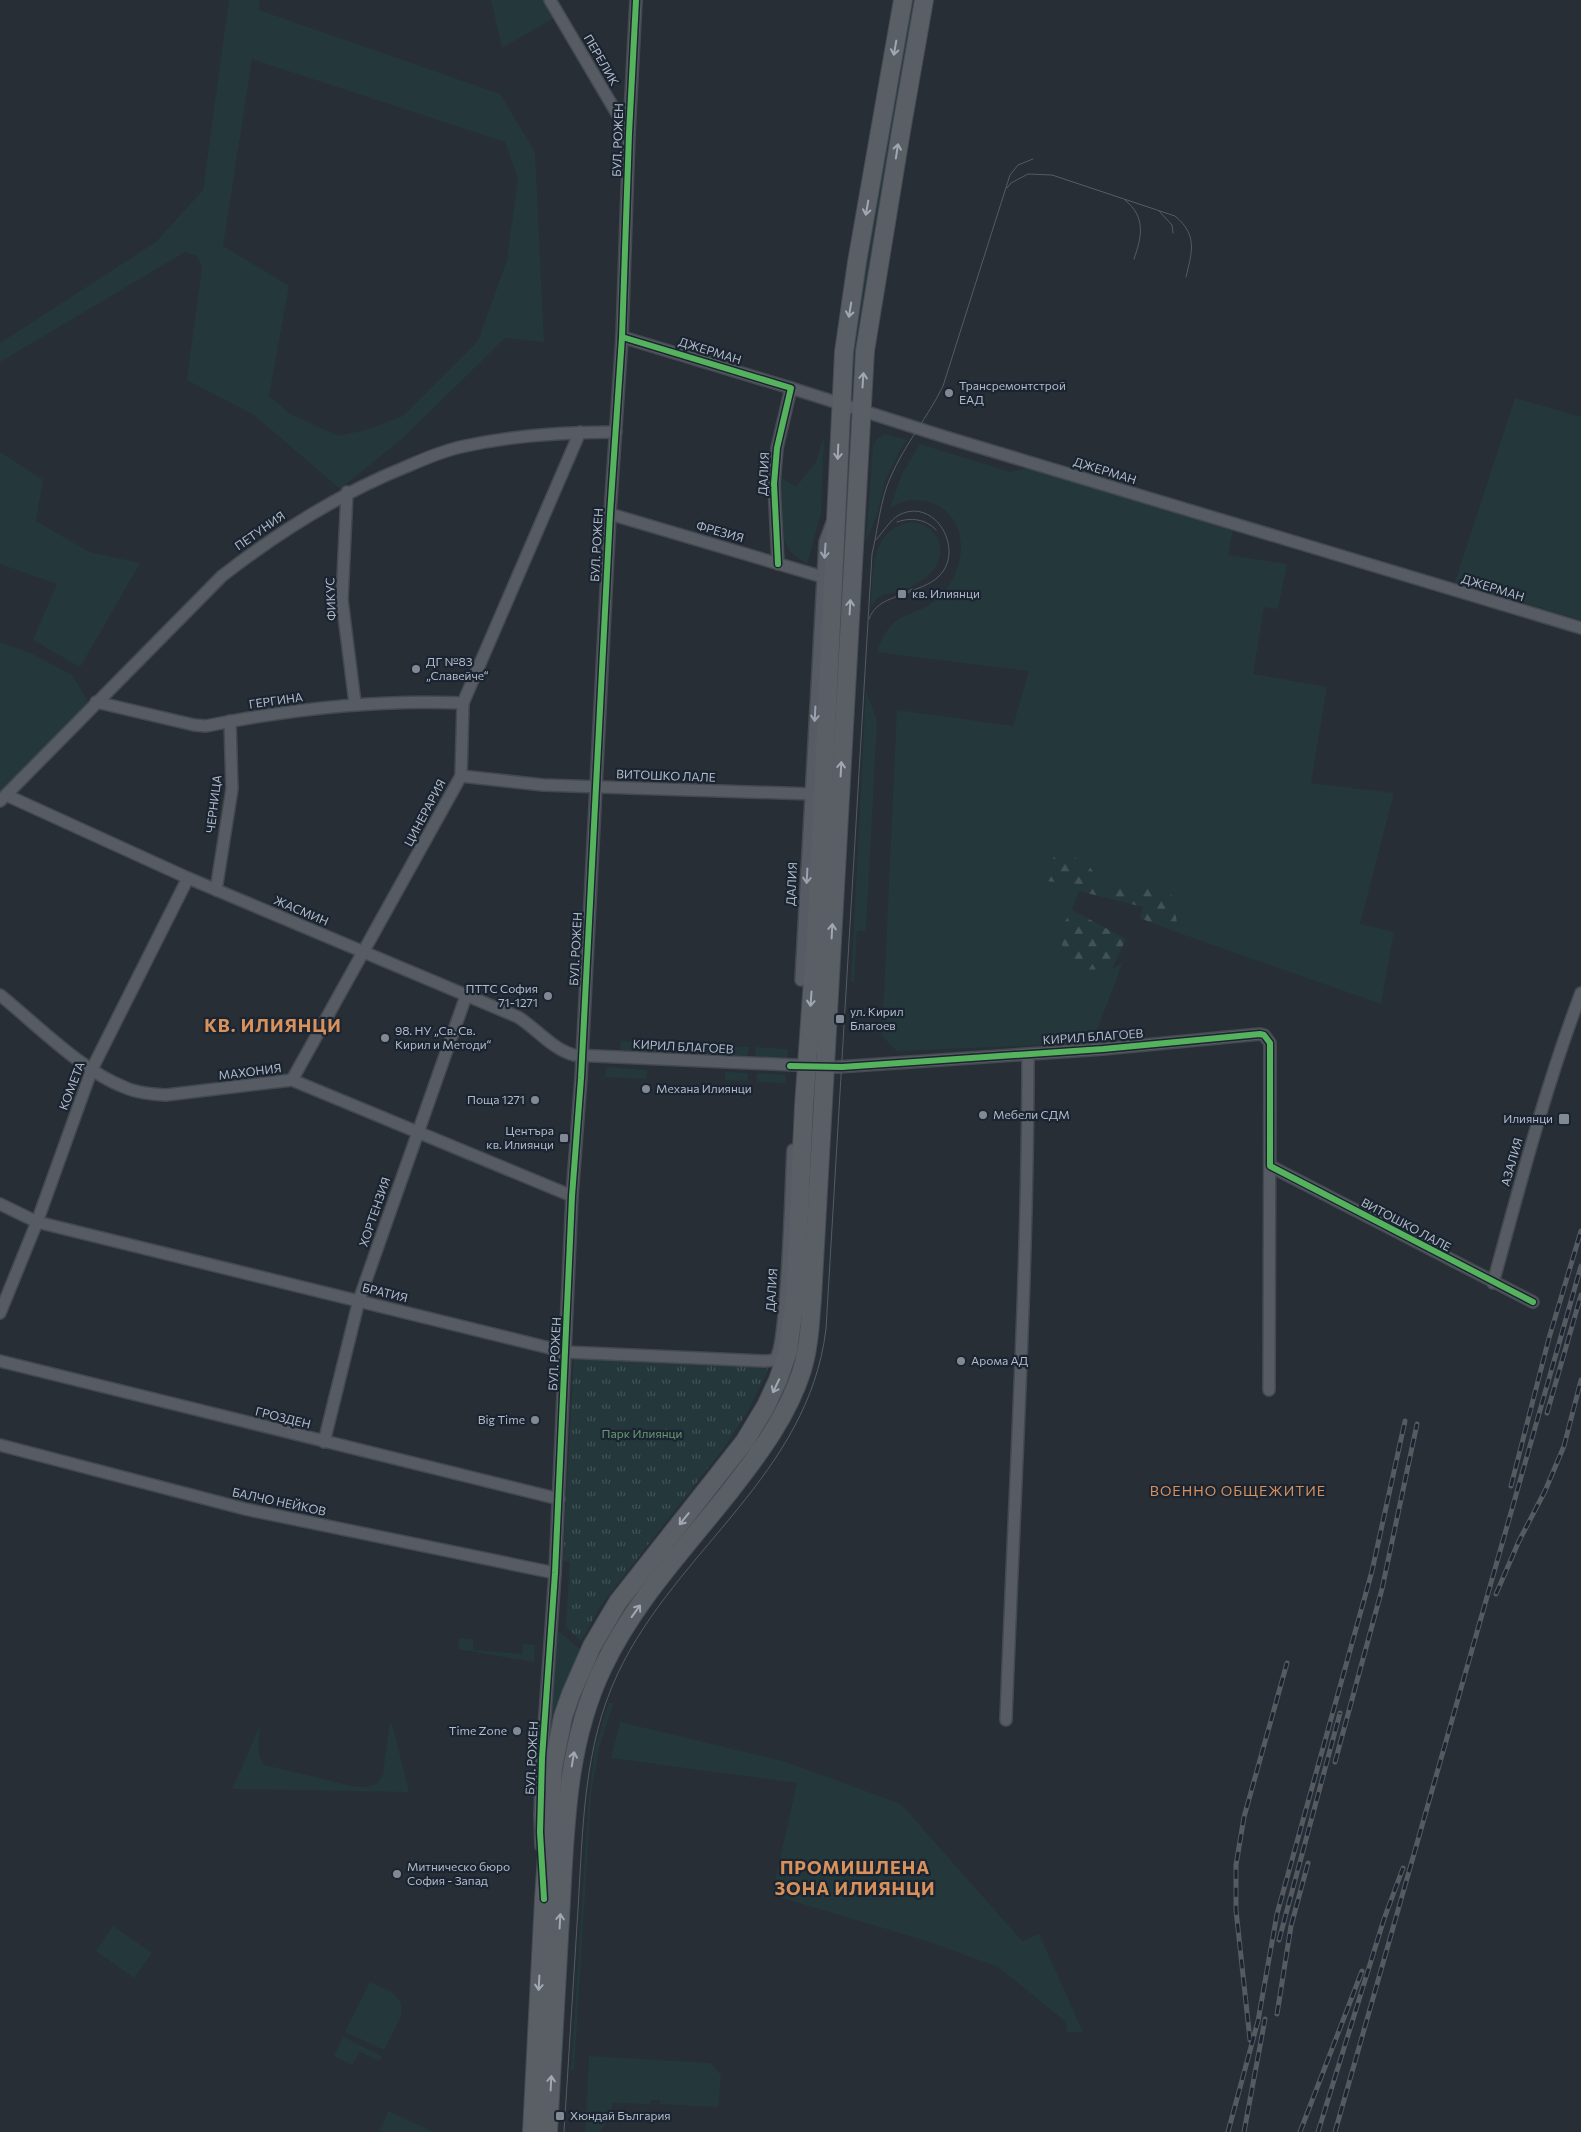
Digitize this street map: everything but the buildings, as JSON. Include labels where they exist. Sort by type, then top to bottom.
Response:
[{"type":"main road","name":"БУЛ. РОЖЕН","points":[[532,2132],[553,1768],[563,1717],[582,1667],[602,1627],[618,1602],[745,1440],[766,1406],[786,1362],[793,1324],[796,1189],[816,1067],[809,937],[837,504],[841,404],[848,318],[903,0]]},
{"type":"main road","name":"БУЛ. РОЖЕН","points":[[548,2132],[569,1784],[577,1737],[590,1697],[603,1667],[623,1630],[640,1605],[762,1449],[787,1406],[797,1384],[806,1354],[811,1317],[816,1067],[861,410],[869,321],[924,0]]},
{"type":"street","name":"ПЕРЕЛИК","points":[[550,0],[628,134]]},
{"type":"street","name":"БУЛ. РОЖЕН","points":[[544,1899],[540,1801],[555,1573],[572,1196],[582,1056],[610,514],[622,337],[628,134],[636,0]]},
{"type":"street","name":"ДЖЕРМАН","points":[[622,337],[998,453],[1581,628]]},
{"type":"street","name":"ДАЛИЯ","points":[[778,564],[774,484],[777,448],[791,388]]},
{"type":"street","name":"ЦИНЕРАРИЯ","points":[[292,1080],[461,776],[463,703],[580,432]]},
{"type":"street","name":"ПЕТУНИЯ","points":[[3,798],[222,576],[262,544],[347,492],[423,460],[464,446],[551,433],[616,432]]},
{"type":"street","name":"ФИКУС","points":[[347,492],[342,600],[355,703]]},
{"type":"street","name":"ДАЛИЯ","points":[[801,980],[809,937],[811,794],[825,542],[837,504]]},
{"type":"street","name":"ФРЕЗИЯ","points":[[610,514],[823,577]]},
{"type":"street","name":"ГЕРГИНА","points":[[96,702],[194,726],[206,726],[355,703],[463,703]]},
{"type":"street","name":"ЧЕРНИЦА","points":[[216,890],[232,789],[230,721]]},
{"type":"street","name":"ВИТОШКО ЛАЛЕ","points":[[461,776],[543,785],[811,794]]},
{"type":"street","name":"ЖАСМИН","points":[[3,798],[518,1017],[564,1052],[582,1056]]},
{"type":"street","name":"КОМЕТА","points":[[0,1313],[37,1222],[92,1069],[188,878]]},
{"type":"street","name":"АЗАЛИЯ","points":[[1493,1283],[1557,1057],[1581,993]]},
{"type":"street","name":"МАХОНИЯ","points":[[0,995],[92,1069],[124,1088],[151,1094],[190,1093],[292,1080],[572,1196]]},
{"type":"street","name":"ХОРТЕНЗИЯ","points":[[324,1442],[359,1300],[466,996]]},
{"type":"street","name":"КИРИЛ БЛАГОЕВ","points":[[582,1056],[816,1067],[1028,1054],[1264,1035],[1270,1043],[1269,1390]]},
{"type":"street","points":[[1006,1720],[1014,1492],[1027,1219],[1028,1054]]},
{"type":"street","name":"ДАЛИЯ","points":[[772,1360],[778,1351],[785,1306],[796,1189],[793,1150]]},
{"type":"street","name":"ВИТОШКО ЛАЛЕ","points":[[1270,1166],[1533,1302]]},
{"type":"street","name":"БРАТИЯ","points":[[0,1204],[37,1222],[566,1352],[772,1360]]},
{"type":"street","name":"ГРОЗДЕН","points":[[0,1361],[559,1499]]},
{"type":"street","name":"БАЛЧО НЕЙКОВ","points":[[0,1445],[245,1509],[555,1573]]},
{"type":"green space","points":[[229,0],[260,0],[259,10],[500,94],[535,152],[544,342],[505,338],[403,438],[340,489],[254,415],[187,380],[202,267],[197,256],[185,252],[0,362],[0,343],[156,242],[203,190]],"holes":[[[252,59],[505,142],[518,179],[507,260],[478,341],[403,416],[366,430],[338,436],[289,413],[269,396],[289,286],[223,246]]]},
{"type":"green space","points":[[491,0],[550,0],[559,15],[502,48]]},
{"type":"green space","points":[[910,0],[916,0],[865,295],[856,370],[851,370],[858,303]]},
{"type":"green space","points":[[1515,398],[1581,417],[1581,620],[1455,582]]},
{"type":"green space","points":[[884,434],[907,440],[885,480],[877,514],[866,542],[873,445]]},
{"type":"green space","points":[[824,437],[821,513],[807,564],[790,551],[784,540],[780,477],[796,487],[816,462]]},
{"type":"green space","points":[[920,444],[1010,472],[1029,468],[1233,531],[1228,555],[1287,564],[1278,609],[1264,607],[1253,674],[1327,687],[1311,783],[1394,793],[1360,924],[1394,932],[1381,1004],[1179,933],[1170,885],[1143,891],[1107,889],[1088,866],[1046,881],[1066,883],[1079,891],[1072,910],[1058,933],[1112,969],[1123,962],[1092,1043],[897,1051],[882,1036],[897,710],[1013,726],[1029,671],[877,652],[884,635],[895,622],[934,602],[945,591],[959,564],[961,549],[959,534],[954,521],[944,510],[930,502],[920,500],[900,503],[890,508],[902,474]]},
{"type":"green space","points":[[0,452],[43,480],[36,521],[89,552],[140,563],[80,667],[33,640],[57,584],[0,564]]},
{"type":"green space","points":[[913,522],[925,526],[937,538],[940,552],[935,568],[914,585],[898,592],[881,596],[871,606],[874,566],[881,542],[889,532],[899,526]]},
{"type":"green space","points":[[0,642],[30,653],[72,675],[89,703],[0,794]]},
{"type":"green space","points":[[866,691],[877,721],[866,931],[857,931],[854,982],[851,981]]},
{"type":"green space","points":[[1066,853],[1088,865],[1107,889],[1115,890],[1123,881],[1143,891],[1151,886],[1170,885],[1179,933],[1140,918],[1143,907],[1079,891],[1066,883],[1045,881],[1053,858]]},
{"type":"green space","points":[[1072,910],[1126,939],[1112,969],[1071,970],[1058,933]]},
{"type":"green space","points":[[621,1041],[662,1043],[661,1052],[620,1050]]},
{"type":"green space","points":[[701,1045],[749,1047],[748,1056],[700,1054]]},
{"type":"green space","points":[[756,1047],[788,1049],[787,1058],[755,1057]]},
{"type":"green space","points":[[606,1067],[647,1070],[646,1079],[605,1077]]},
{"type":"green space","points":[[725,1072],[748,1073],[747,1081],[725,1080]]},
{"type":"green space","points":[[757,1073],[786,1075],[785,1083],[757,1082]]},
{"type":"green space","name":"Парк Илиянци","points":[[574,1359],[764,1365],[767,1366],[768,1370],[749,1409],[726,1445],[601,1605],[581,1641],[566,1627],[570,1562],[563,1561]]},
{"type":"green space","points":[[558,1632],[582,1651],[547,1758]]},
{"type":"green space","points":[[459,1638],[473,1639],[473,1650],[522,1654],[523,1644],[535,1645],[534,1662],[458,1649]]},
{"type":"green space","points":[[609,1702],[613,1704],[599,1748],[591,1795],[574,2070],[571,2070],[589,1796],[595,1748]]},
{"type":"green space","points":[[620,1722],[783,1761],[901,1804],[1022,1941],[1039,1934],[1083,2032],[1067,2032],[1066,2022],[998,1967],[927,1941],[772,1895],[797,1783],[611,1758]]},
{"type":"green space","points":[[392,1724],[409,1792],[232,1789],[260,1726],[259,1752],[265,1765],[356,1787],[368,1787],[378,1783],[383,1775],[389,1726]]},
{"type":"green space","points":[[113,1926],[152,1953],[134,1978],[96,1951]]},
{"type":"green space","points":[[370,1982],[392,1992],[401,2003],[401,2016],[384,2050],[345,2032]]},
{"type":"green space","points":[[343,2037],[382,2056],[379,2061],[360,2052],[352,2065],[334,2056]]},
{"type":"green space","points":[[589,2056],[710,2063],[721,2075],[718,2107],[660,2104],[660,2100],[651,2100],[650,2104],[613,2103],[610,2116],[600,2132],[585,2132]]},
{"type":"green space","points":[[388,2111],[434,2132],[379,2132]]},
{"type":"tram line","points":[[564,2132],[584,1819],[591,1759],[606,1701],[618,1673],[643,1629],[673,1587],[768,1469],[794,1427],[814,1381],[826,1329],[872,554],[887,485],[903,453],[943,386],[1010,175],[1018,165],[1033,159]]},
{"type":"tram line","points":[[1007,188],[1011,183],[1028,174],[1052,175],[1175,216],[1182,223],[1190,237],[1191,252],[1186,277]]},
{"type":"tram line","points":[[1125,200],[1132,206],[1139,220],[1140,235],[1134,259]]},
{"type":"tram line","points":[[1159,211],[1172,225],[1173,233]]},
{"type":"tram line","points":[[876,540],[896,517],[912,511],[925,513],[935,520],[943,530],[948,541],[949,554],[946,566],[935,580],[907,593]]},
{"type":"tram line","points":[[897,522],[908,520],[923,521],[936,530]]},
{"type":"tram line","points":[[869,619],[872,612],[882,603],[912,589]]},
{"type":"railway","points":[[1511,1486],[1549,1338],[1581,1231]]},
{"type":"railway","points":[[1335,2132],[1581,1266]]},
{"type":"railway","points":[[1547,1413],[1581,1295]]},
{"type":"railway","points":[[1496,1594],[1519,1541],[1545,1491],[1564,1446],[1581,1380]]},
{"type":"railway","points":[[1228,2132],[1258,2021],[1277,1914],[1372,1571],[1405,1421]]},
{"type":"railway","points":[[1335,1762],[1382,1589],[1417,1424]]},
{"type":"railway","points":[[1250,2040],[1236,1910],[1236,1865],[1244,1817],[1287,1663]]},
{"type":"railway","points":[[1279,1940],[1340,1713]]},
{"type":"railway","points":[[1277,2014],[1291,1926],[1308,1863]]},
{"type":"railway","points":[[1318,2132],[1384,1919],[1403,1868]]},
{"type":"railway","points":[[1300,2132],[1362,1971]]},
{"type":"railway","points":[[1244,2132],[1265,2019]]},
{"type":"cycle path","points":[[544,1899],[540,1832],[542,1758],[555,1573],[572,1196],[581,1078],[610,514],[622,337],[636,0]]},
{"type":"cycle path","points":[[622,337],[791,388],[777,448],[774,484],[778,564]]},
{"type":"cycle path","points":[[790,1066],[842,1067],[1103,1049],[1264,1035],[1270,1043],[1270,1166],[1533,1302]]},
{"type":"place","name":"Трансремонтстрой ЕАД","points":[[949,393]]},
{"type":"place","name":"кв. Илиянци","points":[[902,594]]},
{"type":"place","name":"ДГ №83 „Славейче“","points":[[416,669]]},
{"type":"place","name":"ПТТС София 71-1271","points":[[548,996]]},
{"type":"place","name":"ул. Кирил Благоев","points":[[840,1019]]},
{"type":"place","name":"98. НУ „Св. Св. Кирил и Методи“","points":[[385,1038]]},
{"type":"place","name":"Механа Илиянци","points":[[646,1089]]},
{"type":"place","name":"Поща 1271","points":[[535,1100]]},
{"type":"place","name":"Мебели СДМ","points":[[983,1115]]},
{"type":"place","name":"Илиянци","points":[[1564,1119]]},
{"type":"place","name":"Центъра кв. Илиянци","points":[[564,1138]]},
{"type":"place","name":"Арома АД","points":[[961,1361]]},
{"type":"place","name":"Big Time","points":[[535,1420]]},
{"type":"place","name":"Time Zone","points":[[517,1731]]},
{"type":"place","name":"Митническо бюро София - Запад","points":[[397,1874]]},
{"type":"place","name":"Хюндай България","points":[[560,2116]]},
{"type":"district","name":"КВ. ИЛИЯНЦИ","points":[[273,1026]]},
{"type":"district","name":"ВОЕННО ОБЩЕЖИТИЕ","points":[[1238,1491]]},
{"type":"district","name":"ПРОМИШЛЕНА ЗОНА ИЛИЯНЦИ","points":[[855,1878]]}]
